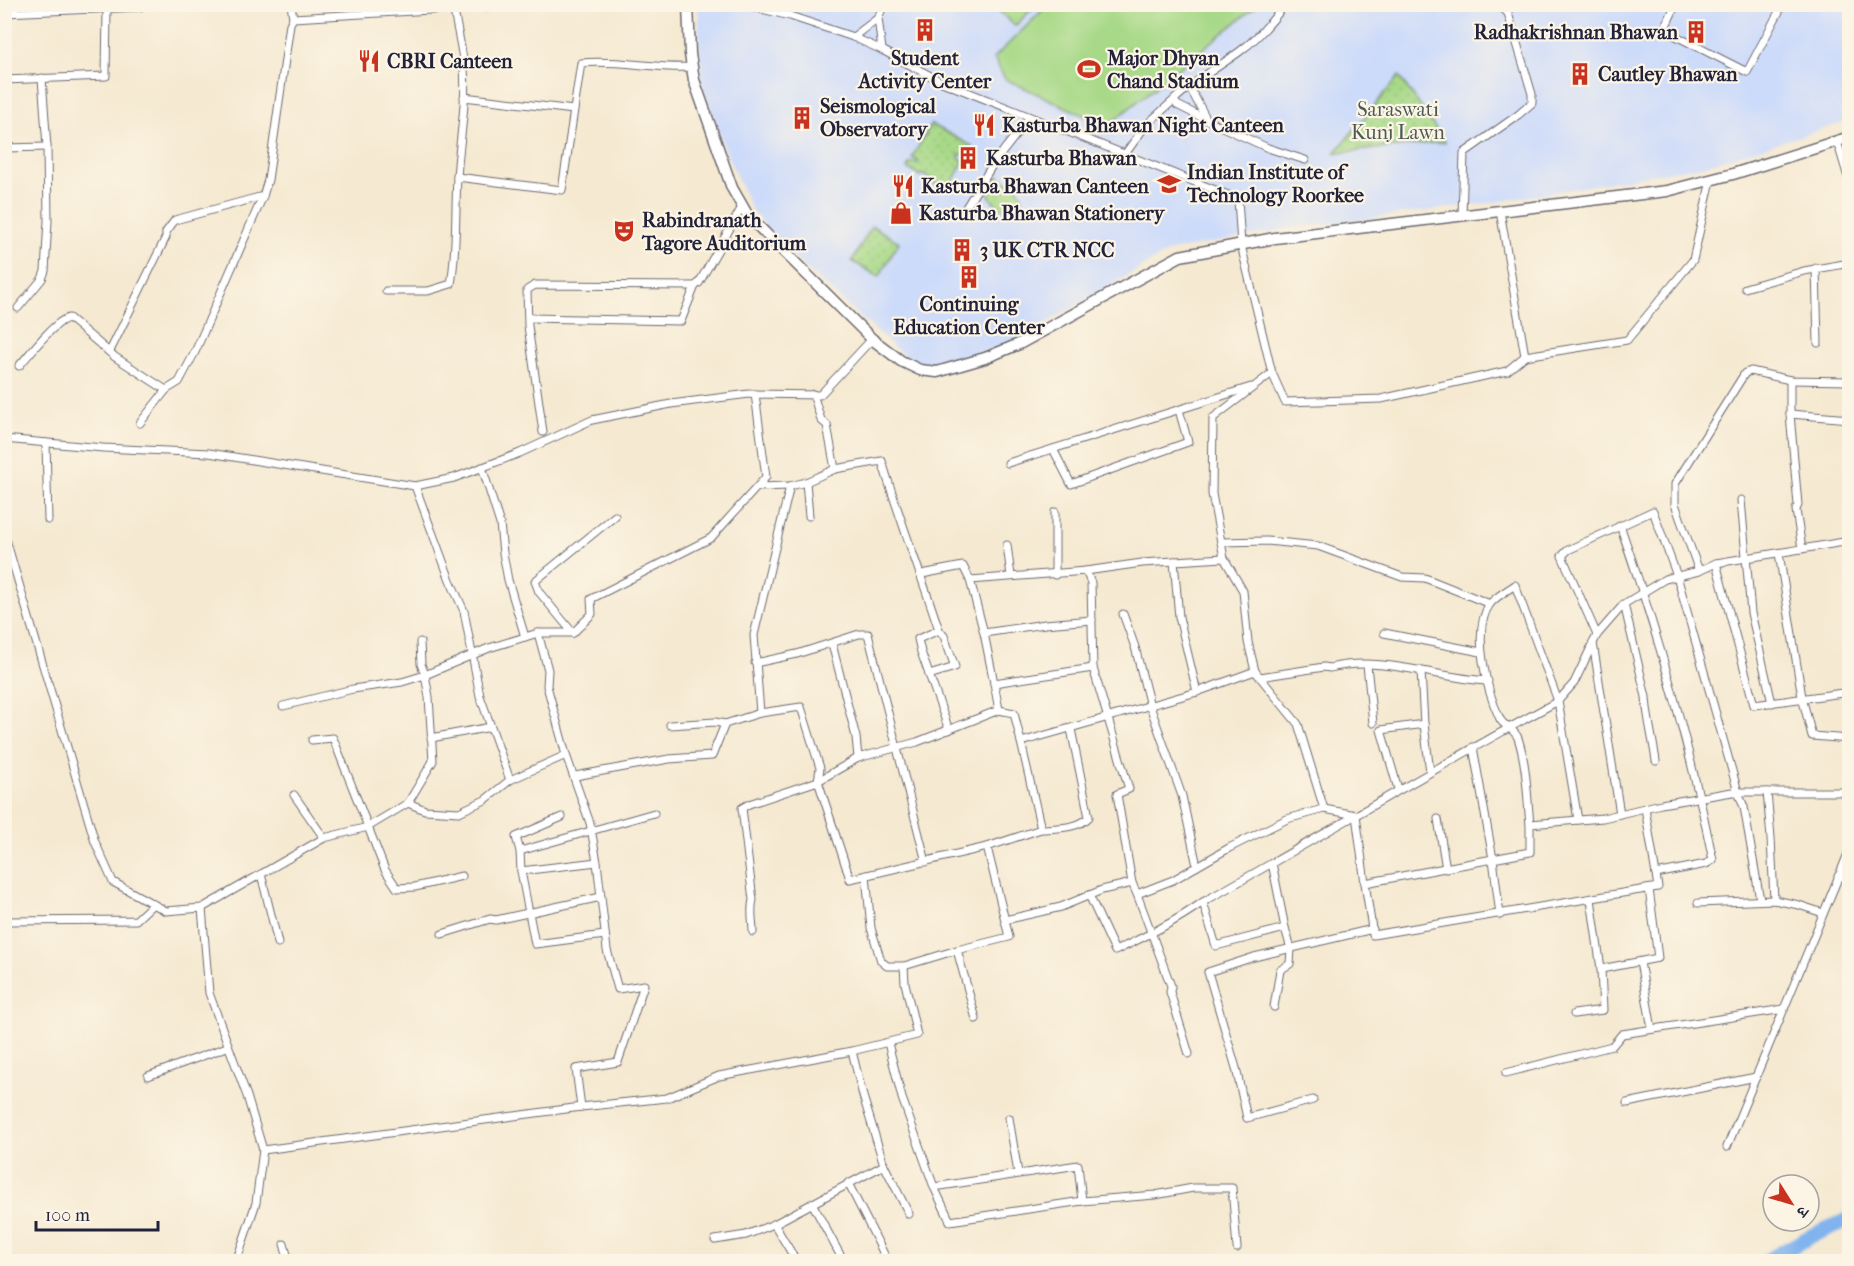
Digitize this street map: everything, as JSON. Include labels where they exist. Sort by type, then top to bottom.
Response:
[{"type":"street","points":[[4,13],[76,8],[140,7],[143,4]]},
{"type":"street","points":[[140,423],[166,390],[179,382],[195,352],[263,196],[268,180],[290,24],[293,18],[291,4]]},
{"type":"street","points":[[293,18],[533,4]]},
{"type":"street","points":[[741,4],[790,16],[853,37],[942,82],[1238,199],[1241,245],[1272,373],[1285,402],[1381,399],[1507,371],[1525,356],[1627,340],[1693,260],[1711,180]]},
{"type":"street","points":[[853,37],[878,18],[884,4]]},
{"type":"street","points":[[1125,154],[1146,125],[1189,86],[1246,47],[1267,28],[1285,4]]},
{"type":"street","points":[[1462,217],[1464,153],[1532,103],[1532,94],[1508,14],[1497,4]]},
{"type":"street","points":[[1676,4],[1664,30],[1748,72],[1783,4]]},
{"type":"street","points":[[688,6],[691,67],[732,188],[742,207],[753,222],[872,339],[900,361],[920,370],[937,372],[985,358],[1019,344],[1180,255],[1287,237],[1667,191],[1711,180],[1850,137]]},
{"type":"street","points":[[386,291],[428,291],[451,284],[464,97],[464,68],[453,7]]},
{"type":"street","points":[[4,80],[106,76],[107,9]]},
{"type":"street","points":[[878,18],[882,50]]},
{"type":"street","points":[[457,177],[562,190],[581,63],[599,61],[667,68],[691,67]]},
{"type":"street","points":[[18,308],[42,279],[45,271],[48,221],[47,147],[42,78]]},
{"type":"street","points":[[1189,86],[1207,120]]},
{"type":"street","points":[[464,97],[574,110]]},
{"type":"street","points":[[1174,100],[1177,105],[1268,148],[1305,160]]},
{"type":"street","points":[[964,209],[993,164],[1030,117]]},
{"type":"street","points":[[1837,141],[1849,181]]},
{"type":"street","points":[[4,148],[47,147]]},
{"type":"street","points":[[110,351],[166,232],[175,220],[263,196]]},
{"type":"street","points":[[529,318],[681,321],[695,286],[699,283],[742,207]]},
{"type":"street","points":[[1500,212],[1525,356]]},
{"type":"street","points":[[1745,288],[1816,268],[1850,263]]},
{"type":"street","points":[[1816,268],[1818,343]]},
{"type":"street","points":[[543,432],[528,326],[527,290],[535,285],[695,286]]},
{"type":"street","points":[[19,366],[64,319],[69,318],[110,351],[114,357],[166,390]]},
{"type":"street","points":[[4,440],[209,453],[415,486],[454,478],[520,453],[592,420],[670,404],[755,394],[820,394],[872,339]]},
{"type":"street","points":[[1699,571],[1675,504],[1675,484],[1745,374],[1751,371],[1790,380],[1850,381]]},
{"type":"street","points":[[1272,373],[1213,418],[1212,494],[1224,558],[1243,591],[1248,642],[1258,674],[1298,724],[1324,809]]},
{"type":"street","points":[[1790,380],[1790,414],[1798,505],[1796,510],[1802,549]]},
{"type":"street","points":[[1008,463],[1256,386]]},
{"type":"street","points":[[282,706],[353,688],[402,682],[538,633],[573,633],[592,614],[591,599],[711,537],[766,477],[755,394]]},
{"type":"street","points":[[813,394],[822,420],[827,425],[835,470]]},
{"type":"street","points":[[1053,449],[1071,484],[1188,442],[1179,410]]},
{"type":"street","points":[[1790,414],[1850,419]]},
{"type":"street","points":[[46,443],[48,520]]},
{"type":"street","points":[[757,487],[790,486],[835,470],[882,461],[939,630],[944,636],[955,667],[930,675]]},
{"type":"street","points":[[482,467],[500,524],[508,580],[525,637]]},
{"type":"street","points":[[806,482],[809,516]]},
{"type":"street","points":[[415,486],[464,612],[480,696],[510,780]]},
{"type":"street","points":[[760,713],[754,635],[790,486]]},
{"type":"street","points":[[1741,500],[1751,614],[1772,703]]},
{"type":"street","points":[[1597,635],[1562,556],[1568,550],[1653,511],[1677,576],[1744,807],[1760,900]]},
{"type":"street","points":[[1055,512],[1055,575]]},
{"type":"street","points":[[573,633],[540,592],[535,581],[615,516]]},
{"type":"street","points":[[1620,525],[1644,592],[1700,797],[1713,860],[1706,864],[1656,874]]},
{"type":"street","points":[[4,533],[95,842],[113,882],[166,911],[202,908],[324,838],[368,827],[408,804],[433,761],[429,697],[420,642]]},
{"type":"street","points":[[1221,542],[1267,541],[1318,546],[1402,577],[1425,578],[1490,604]]},
{"type":"street","points":[[1089,895],[1115,951],[1152,933],[1398,789],[1558,701],[1574,683],[1597,635],[1624,604],[1665,579],[1699,571],[1716,563],[1849,542]]},
{"type":"street","points":[[1006,546],[1011,576]]},
{"type":"street","points":[[1779,553],[1802,697],[1812,736],[1850,739]]},
{"type":"street","points":[[970,580],[1055,575],[1142,562],[1224,558]]},
{"type":"street","points":[[1174,561],[1179,617],[1197,692]]},
{"type":"street","points":[[1716,563],[1754,705],[1850,692]]},
{"type":"street","points":[[922,574],[963,566],[970,580],[984,633],[999,710]]},
{"type":"street","points":[[1086,571],[1091,583],[1093,668],[1129,789],[1117,794],[1132,883],[1170,986],[1189,1054]]},
{"type":"street","points":[[1365,883],[1530,852],[1530,824],[1522,755],[1517,735],[1501,722],[1481,652],[1481,629],[1490,604],[1515,585],[1558,701],[1578,820]]},
{"type":"street","points":[[1624,604],[1646,697],[1656,761]]},
{"type":"street","points":[[1123,614],[1135,647],[1150,706],[1182,796],[1197,866]]},
{"type":"street","points":[[984,633],[1092,620]]},
{"type":"street","points":[[939,630],[918,639],[949,729]]},
{"type":"street","points":[[538,633],[549,670],[547,686],[566,755],[575,776],[592,832],[607,950],[618,989],[644,985],[618,1062],[576,1069],[581,1107]]},
{"type":"street","points":[[1384,633],[1481,652]]},
{"type":"street","points":[[755,663],[797,654],[859,634],[868,634],[926,862]]},
{"type":"street","points":[[1593,643],[1620,814]]},
{"type":"street","points":[[832,644],[856,737],[858,758]]},
{"type":"street","points":[[1367,665],[1373,723]]},
{"type":"street","points":[[1021,742],[1258,674],[1367,665],[1488,681]]},
{"type":"street","points":[[994,682],[1093,668]]},
{"type":"street","points":[[1420,671],[1430,772]]},
{"type":"street","points":[[670,725],[724,724],[760,713],[801,707],[820,768],[818,781],[850,879],[987,847],[1041,829],[1071,826],[1088,820],[1071,729]]},
{"type":"street","points":[[753,932],[751,907],[753,900],[742,808],[818,781],[858,758],[896,749],[999,710],[1014,713],[1041,829]]},
{"type":"street","points":[[1398,789],[1381,730],[1424,723]]},
{"type":"street","points":[[575,776],[669,759],[712,756],[724,724]]},
{"type":"street","points":[[431,738],[492,727]]},
{"type":"street","points":[[312,740],[333,738],[385,870],[397,888],[415,887],[462,876]]},
{"type":"street","points":[[1473,747],[1493,859],[1500,915]]},
{"type":"street","points":[[408,804],[425,810],[459,812],[485,800],[510,780],[566,755]]},
{"type":"street","points":[[1530,824],[1603,818],[1700,797],[1738,792],[1850,792]]},
{"type":"street","points":[[1767,792],[1774,900]]},
{"type":"street","points":[[294,795],[324,838]]},
{"type":"street","points":[[1356,815],[1374,935],[1658,887],[1645,808]]},
{"type":"street","points":[[1137,894],[1173,880],[1287,819],[1324,809],[1356,815]]},
{"type":"street","points":[[520,851],[654,813]]},
{"type":"street","points":[[562,817],[516,837],[536,945],[605,935]]},
{"type":"street","points":[[1438,819],[1446,869]]},
{"type":"street","points":[[866,875],[871,928],[881,961],[887,966],[904,966],[1009,937],[987,847]]},
{"type":"street","points":[[1727,1147],[1850,849]]},
{"type":"street","points":[[521,871],[597,862]]},
{"type":"street","points":[[1272,863],[1291,949],[1290,964],[1280,970],[1274,1007]]},
{"type":"street","points":[[261,874],[278,943]]},
{"type":"street","points":[[1838,876],[1850,879]]},
{"type":"street","points":[[1005,920],[1061,908],[1102,890],[1132,883]]},
{"type":"street","points":[[1601,969],[1658,958],[1649,889]]},
{"type":"street","points":[[442,934],[490,919],[496,920],[601,897]]},
{"type":"street","points":[[1574,1014],[1603,1010],[1601,969],[1591,899]]},
{"type":"street","points":[[1698,903],[1774,900],[1823,913]]},
{"type":"street","points":[[1203,902],[1216,946],[1285,928]]},
{"type":"street","points":[[4,921],[136,920],[153,904]]},
{"type":"street","points":[[202,908],[209,993],[227,1047],[247,1096],[263,1150],[255,1203],[236,1262]]},
{"type":"street","points":[[1313,1100],[1247,1118],[1236,1068],[1208,972],[1254,957],[1372,929]]},
{"type":"street","points":[[957,950],[976,1019]]},
{"type":"street","points":[[1640,962],[1652,1029]]},
{"type":"street","points":[[263,1150],[581,1107],[667,1098],[719,1076],[852,1051],[917,1035],[905,983],[904,966]]},
{"type":"street","points":[[1506,1073],[1612,1046],[1622,1034],[1784,1009]]},
{"type":"street","points":[[888,1043],[902,1098],[934,1187],[950,1221],[1082,1201],[1155,1195],[1193,1188],[1232,1188],[1238,1248]]},
{"type":"street","points":[[148,1076],[227,1047]]},
{"type":"street","points":[[852,1051],[884,1165],[909,1214]]},
{"type":"street","points":[[1627,1103],[1756,1077]]},
{"type":"street","points":[[1009,1118],[1018,1173]]},
{"type":"street","points":[[715,1240],[746,1235],[774,1224],[884,1165]]},
{"type":"street","points":[[934,1187],[1078,1165],[1082,1201]]},
{"type":"street","points":[[848,1184],[888,1262]]},
{"type":"street","points":[[812,1203],[844,1262]]},
{"type":"street","points":[[774,1224],[797,1262]]},
{"type":"street","points":[[284,1244],[289,1262]]},
{"type":"shaded area","name":"Indian Institute of Technology Roorkee","points":[[698,5],[1849,5],[1849,121],[1702,166],[1496,202],[1292,228],[1170,251],[1012,343],[936,368],[910,361],[794,258],[752,211],[728,157],[701,83]]},
{"type":"green space","name":"Major Dhyan Chand Stadium","points":[[1252,4],[1255,7],[1107,126],[1005,79],[994,58],[1048,5]]},
{"type":"green space","points":[[993,5],[1036,5],[1015,26]]},
{"type":"green space","name":"Saraswati Kunj Lawn","points":[[1399,76],[1445,142],[1335,153]]},
{"type":"green space","points":[[931,124],[972,146],[966,157],[959,155],[959,158],[964,161],[948,190],[928,180],[929,178],[922,174],[920,176],[907,168],[910,163],[918,163],[912,158]]},
{"type":"green space","points":[[998,176],[1019,189],[1021,193],[1022,200],[1014,210],[1001,207],[988,193],[987,189]]},
{"type":"green space","points":[[872,226],[899,242],[879,277],[852,261]]},
{"type":"waterway","points":[[1764,1262],[1813,1235],[1850,1219]]},
{"type":"place","name":"Student Activity Center","points":[[925,30]]},
{"type":"place","name":"Radhakrishnan Bhawan","points":[[1696,32]]},
{"type":"place","name":"CBRI Canteen","points":[[369,61]]},
{"type":"place","name":"Major Dhyan Chand Stadium","points":[[1089,69]]},
{"type":"place","name":"Cautley Bhawan","points":[[1580,74]]},
{"type":"place","name":"Seismological Observatory","points":[[802,118]]},
{"type":"place","name":"Kasturba Bhawan Night Canteen","points":[[984,125]]},
{"type":"place","name":"Kasturba Bhawan","points":[[968,158]]},
{"type":"place","name":"Indian Institute of Technology Roorkee","points":[[1169,184]]},
{"type":"place","name":"Kasturba Bhawan Canteen","points":[[903,186]]},
{"type":"place","name":"Kasturba Bhawan Stationery","points":[[901,213]]},
{"type":"place","name":"Rabindranath Tagore Auditorium","points":[[624,231]]},
{"type":"place","name":"3 UK CTR NCC","points":[[962,250]]},
{"type":"place","name":"Continuing Education Center","points":[[969,277]]}]
